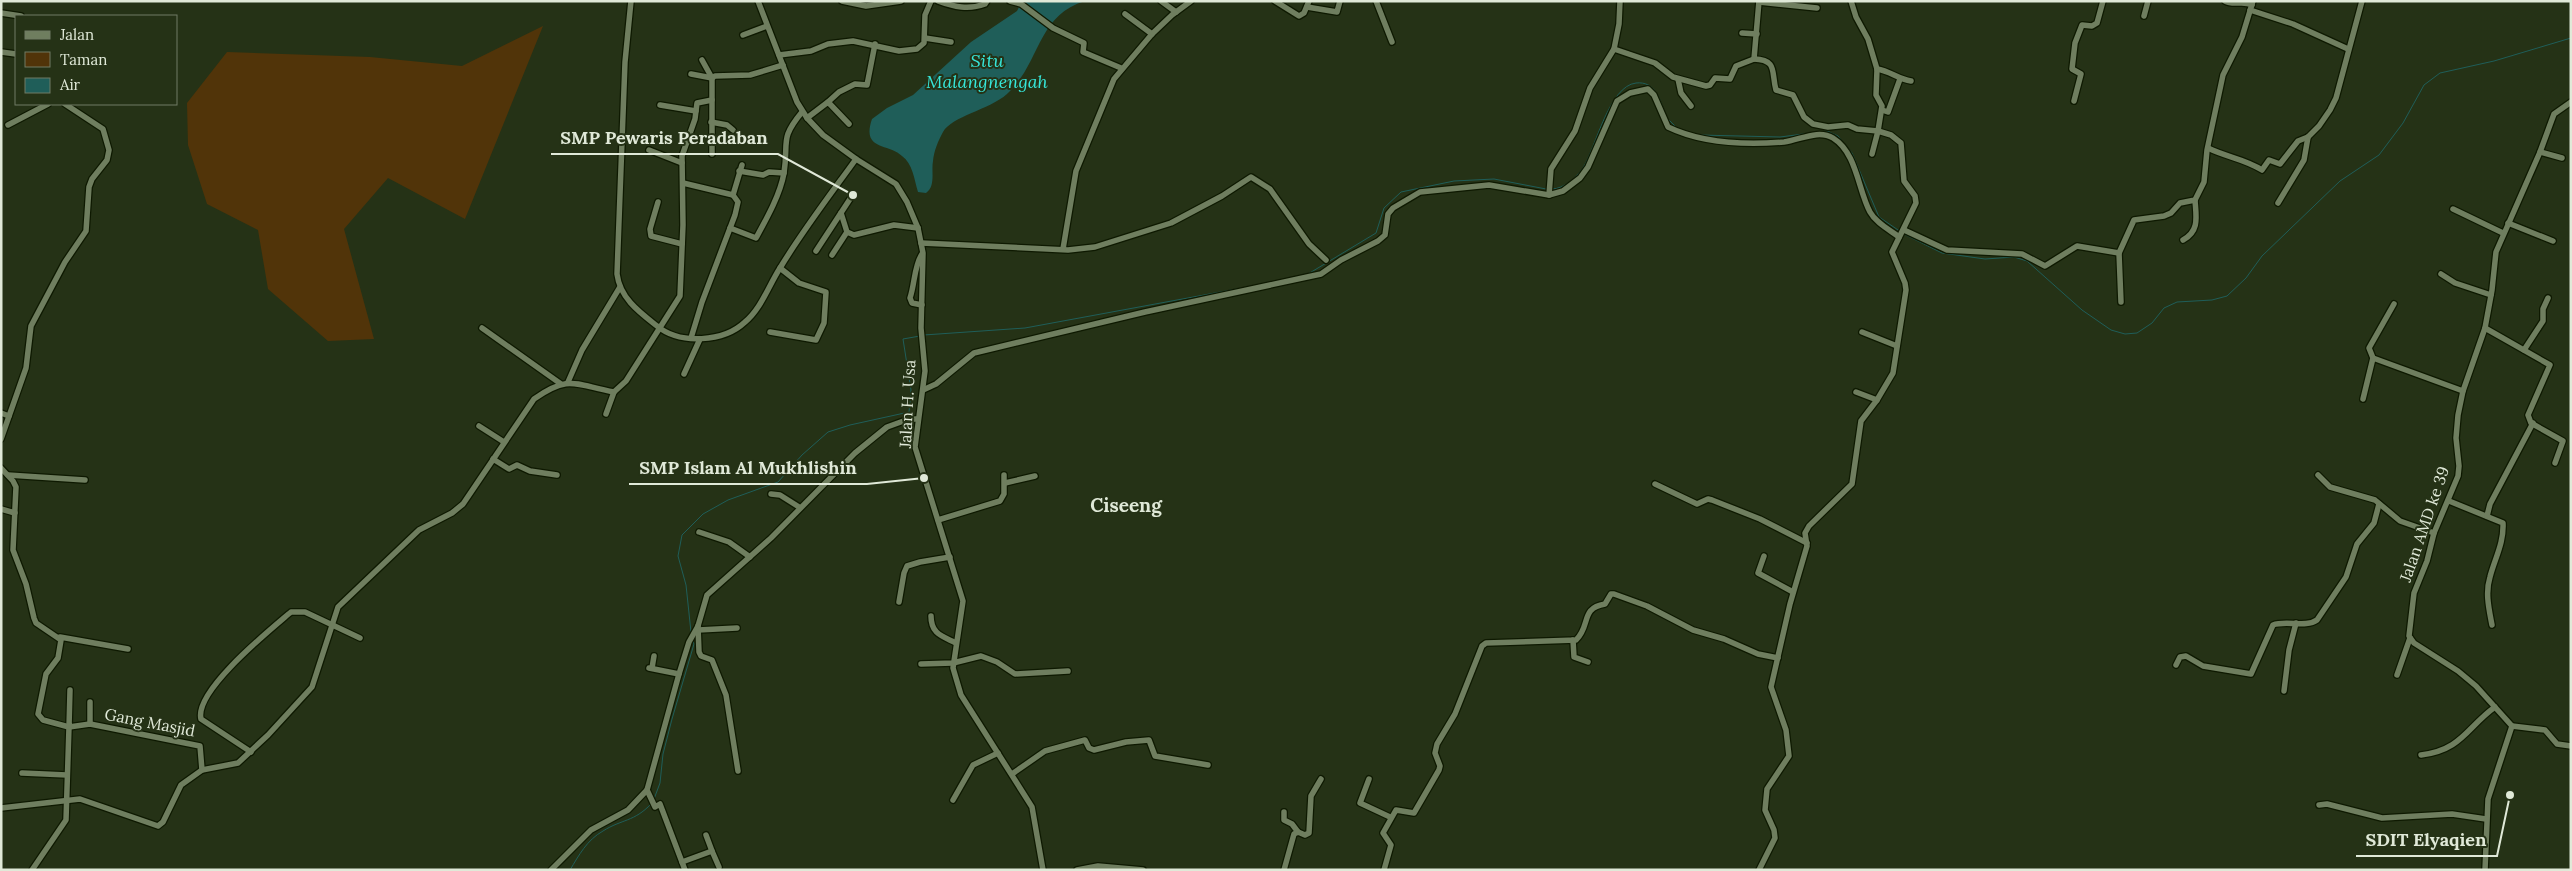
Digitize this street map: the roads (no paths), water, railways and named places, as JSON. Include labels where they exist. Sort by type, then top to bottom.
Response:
[{"type":"street","points":[[631,1],[625,62],[616,259],[620,287],[629,301],[661,330],[700,339],[728,332],[747,321],[780,268],[856,159]]},
{"type":"street","name":"Jalan H. Usa","points":[[758,1],[802,112],[823,135],[856,159],[896,184],[907,202],[918,228],[923,253],[921,328],[925,371],[915,447],[963,601],[953,663],[954,678],[961,695],[1027,798],[1035,816],[1043,870]]},
{"type":"street","points":[[842,1],[866,6],[901,1]]},
{"type":"street","points":[[938,1],[951,6],[975,8],[985,4],[987,1]]},
{"type":"street","points":[[1010,1],[1021,4],[1053,28],[1084,43],[1083,52],[1121,68]]},
{"type":"street","points":[[1161,1],[1176,12]]},
{"type":"street","points":[[1063,249],[1076,171],[1114,78],[1152,34],[1191,1]]},
{"type":"street","points":[[1275,1],[1299,16],[1302,15],[1308,4],[1336,12],[1339,10],[1340,1]]},
{"type":"street","points":[[1376,1],[1392,42]]},
{"type":"street","points":[[1549,195],[1551,169],[1575,131],[1590,88],[1614,50],[1619,24],[1620,1]]},
{"type":"street","points":[[1851,1],[1856,17],[1868,39],[1877,69],[1876,95],[1885,111]]},
{"type":"street","points":[[2074,101],[2081,74],[2072,69],[2075,43],[2082,25],[2092,26],[2097,23],[2103,1]]},
{"type":"street","points":[[2144,16],[2148,1]]},
{"type":"street","points":[[2224,1],[2231,4],[2243,2],[2252,5],[2348,49]]},
{"type":"street","points":[[2208,148],[2220,154],[2248,161],[2262,170],[2269,160],[2280,164],[2298,142],[2308,137],[2330,110],[2336,98],[2362,1]]},
{"type":"street","points":[[779,55],[811,51],[828,44],[860,41],[900,51],[913,51],[922,46],[925,38],[925,15],[930,2]]},
{"type":"street","points":[[1754,59],[1759,2],[1817,8]]},
{"type":"street","points":[[2184,240],[2192,236],[2195,230],[2195,200],[2204,182],[2208,148],[2223,75],[2242,37],[2252,5]]},
{"type":"street","points":[[1,13],[15,15]]},
{"type":"street","points":[[1126,14],[1152,34]]},
{"type":"street","points":[[743,35],[767,26]]},
{"type":"street","points":[[1742,33],[1757,34]]},
{"type":"street","points":[[925,38],[951,42]]},
{"type":"street","points":[[807,118],[828,102],[836,93],[855,84],[867,85],[875,44]]},
{"type":"street","points":[[1614,50],[1655,63],[1667,74],[1678,79],[1708,86],[1715,78],[1730,79],[1736,66],[1754,59],[1766,59],[1770,64],[1776,90],[1793,95],[1804,117],[1813,124],[1828,127],[1848,125],[1857,129],[1878,131],[1900,141],[1904,181],[1916,200],[1914,211],[1892,252],[1906,290],[1891,378],[1862,421],[1852,484],[1806,529],[1807,543],[1772,687],[1786,730],[1789,756],[1767,789],[1765,810],[1774,830],[1775,838],[1758,870]]},
{"type":"street","points":[[1,52],[15,54]]},
{"type":"street","points":[[702,60],[712,78],[712,154]]},
{"type":"street","points":[[691,74],[712,78],[750,75],[783,65]]},
{"type":"street","points":[[1877,69],[1890,72],[1900,79],[1911,81]]},
{"type":"street","points":[[1678,79],[1681,93],[1691,106]]},
{"type":"street","points":[[1872,154],[1885,111],[1900,79]]},
{"type":"street","points":[[923,390],[932,387],[974,353],[1321,274],[1341,260],[1378,241],[1385,235],[1388,214],[1393,208],[1420,192],[1489,185],[1549,195],[1571,186],[1588,167],[1617,101],[1630,93],[1648,89],[1654,95],[1665,123],[1684,135],[1696,138],[1750,143],[1788,141],[1818,134],[1830,137],[1844,149],[1859,180],[1871,213],[1899,238]]},
{"type":"street","points":[[606,414],[614,392],[626,381],[661,330],[680,296],[684,183],[682,163],[684,150],[697,103],[712,100]]},
{"type":"street","points":[[828,102],[849,124]]},
{"type":"street","name":"Jalan AMD ke 39","points":[[2397,675],[2410,638],[2414,593],[2427,561],[2434,533],[2449,501],[2459,471],[2456,431],[2464,391],[2485,328],[2495,257],[2503,233],[2540,152],[2554,114],[2571,102]]},
{"type":"street","points":[[8,125],[46,105]]},
{"type":"street","points":[[1,439],[26,368],[31,326],[65,262],[86,231],[89,188],[92,179],[107,160],[109,150],[103,129],[66,105]]},
{"type":"street","points":[[660,105],[696,111]]},
{"type":"street","points":[[1885,111],[1896,113]]},
{"type":"street","points":[[730,228],[756,238],[770,212],[784,173],[787,133],[802,112]]},
{"type":"street","points":[[711,122],[727,125],[732,130]]},
{"type":"street","points":[[2278,203],[2304,160],[2308,137]]},
{"type":"street","points":[[649,150],[682,163]]},
{"type":"street","points":[[2540,152],[2562,158]]},
{"type":"street","points":[[733,195],[741,168],[763,175],[769,172],[784,173]]},
{"type":"street","points":[[921,243],[1063,249],[1094,247],[1170,223],[1251,177],[1270,189],[1309,244],[1326,260]]},
{"type":"street","points":[[684,183],[733,195],[738,202],[691,338]]},
{"type":"street","points":[[816,251],[850,199]]},
{"type":"street","points":[[2121,302],[2118,252],[2134,220],[2164,216],[2171,213],[2180,204],[2195,200]]},
{"type":"street","points":[[658,202],[650,229],[651,236],[682,244]]},
{"type":"street","points":[[2453,209],[2503,233]]},
{"type":"street","points":[[841,213],[847,232],[856,236],[894,225],[918,228]]},
{"type":"street","points":[[2508,223],[2553,242]]},
{"type":"street","points":[[1904,230],[1947,250],[2022,254],[2045,266],[2077,246],[2118,252]]},
{"type":"street","points":[[832,255],[847,232]]},
{"type":"street","points":[[922,306],[912,303],[910,298],[915,282],[916,262],[923,253]]},
{"type":"street","points":[[770,332],[808,341],[816,340],[824,323],[826,292],[799,282],[780,268]]},
{"type":"street","points":[[2441,274],[2460,285],[2491,295]]},
{"type":"street","points":[[568,382],[582,350],[620,287]]},
{"type":"street","points":[[2524,350],[2543,321],[2543,309],[2548,298]]},
{"type":"street","points":[[2363,399],[2373,358],[2369,348],[2394,304]]},
{"type":"street","points":[[482,328],[561,384]]},
{"type":"street","points":[[2485,328],[2550,365],[2530,409],[2529,419],[2563,441],[2555,463]]},
{"type":"street","points":[[1862,332],[1897,346]]},
{"type":"street","points":[[684,374],[700,339]]},
{"type":"street","points":[[2373,358],[2464,391]]},
{"type":"street","points":[[1,808],[69,799],[85,800],[158,826],[163,822],[178,788],[202,770],[235,764],[251,752],[312,687],[330,626],[338,607],[415,534],[432,522],[452,513],[462,504],[534,399],[568,382],[614,392]]},
{"type":"street","points":[[1856,392],[1877,400]]},
{"type":"street","points":[[1,413],[9,416]]},
{"type":"street","points":[[551,870],[591,830],[628,810],[647,790],[678,674],[689,642],[697,630],[707,595],[750,557],[840,466],[887,427],[909,419],[918,419]]},
{"type":"street","points":[[2487,516],[2490,504],[2533,423]]},
{"type":"street","points":[[478,426],[504,442]]},
{"type":"street","points":[[493,459],[509,469],[517,464],[530,471],[558,475]]},
{"type":"street","points":[[1,468],[16,487],[14,557],[26,584],[36,623],[60,637],[128,650]]},
{"type":"street","points":[[8,475],[85,480]]},
{"type":"street","points":[[938,520],[1000,501],[1004,494],[1004,475]]},
{"type":"street","points":[[2318,475],[2330,487],[2343,493],[2369,498],[2400,522],[2434,533]]},
{"type":"street","points":[[1005,482],[1035,476]]},
{"type":"street","points":[[1654,484],[1697,504],[1708,499],[1712,500],[1760,520],[1807,543]]},
{"type":"street","points":[[771,494],[780,495],[799,507]]},
{"type":"street","points":[[2449,501],[2501,522],[2503,526],[2498,556],[2488,588],[2492,625]]},
{"type":"street","points":[[2176,666],[2180,656],[2186,656],[2203,666],[2248,675],[2273,625],[2296,622],[2312,623],[2317,620],[2346,577],[2357,544],[2374,523],[2379,504]]},
{"type":"street","points":[[1,510],[15,513]]},
{"type":"street","points":[[699,532],[729,542],[750,557]]},
{"type":"street","points":[[899,602],[907,566],[950,556]]},
{"type":"street","points":[[1764,556],[1758,574],[1794,592]]},
{"type":"street","points":[[1384,870],[1391,845],[1383,833],[1390,817],[1397,810],[1414,813],[1439,770],[1440,766],[1435,753],[1437,744],[1455,714],[1482,646],[1497,641],[1573,640],[1582,633],[1593,607],[1605,604],[1611,594],[1614,594],[1647,606],[1693,630],[1724,638],[1758,654],[1778,658]]},
{"type":"street","points":[[251,752],[201,719],[200,708],[206,698],[239,657],[291,612],[304,612],[330,626],[360,638]]},
{"type":"street","points":[[931,616],[931,625],[936,634],[956,643]]},
{"type":"street","points":[[2284,691],[2289,650],[2296,622]]},
{"type":"street","points":[[697,630],[737,628]]},
{"type":"street","points":[[697,630],[699,652],[701,656],[712,660],[726,695],[738,771]]},
{"type":"street","points":[[60,637],[58,658],[46,674],[38,714],[43,720],[70,727]]},
{"type":"street","points":[[2410,638],[2420,648],[2458,671],[2483,692],[2512,726],[2545,730],[2556,744],[2570,746]]},
{"type":"street","points":[[1573,640],[1574,657],[1588,662]]},
{"type":"street","points":[[654,656],[651,668],[678,674]]},
{"type":"street","points":[[921,664],[953,663],[981,656],[997,662],[1015,674],[1068,671]]},
{"type":"street","points":[[32,870],[56,832],[66,822],[69,799],[67,776],[70,690]]},
{"type":"street","points":[[90,702],[90,724]]},
{"type":"street","points":[[2421,755],[2440,752],[2453,744],[2468,734],[2483,716],[2495,708]]},
{"type":"street","name":"Gang Masjid","points":[[70,727],[90,724],[200,746],[202,770]]},
{"type":"street","points":[[2484,870],[2489,793],[2512,726]]},
{"type":"street","points":[[1012,774],[1045,751],[1085,740],[1089,748],[1094,750],[1126,742],[1149,740],[1154,756],[1208,765]]},
{"type":"street","points":[[953,800],[973,765],[998,753]]},
{"type":"street","points":[[22,773],[67,776]]},
{"type":"street","points":[[1284,812],[1284,820],[1292,824],[1298,832],[1309,833],[1311,796],[1321,779]]},
{"type":"street","points":[[1369,779],[1360,803],[1390,817]]},
{"type":"street","points":[[647,790],[654,807],[660,804],[685,870]]},
{"type":"street","points":[[2319,805],[2327,804],[2382,818],[2436,817],[2452,814],[2486,819]]},
{"type":"street","points":[[1284,870],[1294,834],[1298,832]]},
{"type":"street","points":[[706,835],[719,867]]},
{"type":"street","points":[[682,862],[712,851]]},
{"type":"street","points":[[1077,870],[1098,866],[1143,870]]},
{"type":"water","name":"Situ Malangnengah","points":[[1022,1],[1085,1],[1069,8],[1057,18],[1040,41],[1018,82],[1007,94],[948,126],[941,135],[935,150],[931,186],[926,193],[918,192],[913,172],[906,159],[897,152],[878,145],[873,141],[870,136],[872,119],[887,108],[913,95],[971,42],[1017,11]]},
{"type":"waterway","points":[[1904,234],[1942,253],[1985,259],[2014,257],[2027,261],[2082,310],[2111,330],[2125,334],[2137,333],[2152,323],[2164,308],[2177,302],[2212,300],[2227,296],[2246,278],[2262,256],[2340,181],[2379,155],[2403,123],[2424,85],[2440,73],[2494,61],[2571,38]]},
{"type":"waterway","points":[[1552,189],[1570,182],[1583,168],[1611,106],[1618,95],[1627,87],[1636,83],[1648,85],[1655,92],[1665,113]]},
{"type":"waterway","points":[[1667,118],[1677,128]]},
{"type":"waterway","points":[[1699,135],[1780,137],[1827,131],[1838,136],[1852,153],[1879,217],[1901,232]]},
{"type":"waterway","points":[[1308,274],[1376,233],[1384,208],[1401,192],[1454,181],[1494,179],[1546,189]]},
{"type":"waterway","points":[[924,335],[1025,328],[1253,286]]},
{"type":"waterway","points":[[691,632],[686,585],[678,556],[682,535],[703,514],[728,500],[778,482],[802,455],[828,432],[850,425],[909,412],[911,390],[903,339],[920,336]]},
{"type":"waterway","points":[[654,799],[660,783],[663,754],[694,644],[693,641]]},
{"type":"waterway","points":[[570,870],[592,839],[610,827],[639,814],[651,804]]},
{"type":"place","name":"SMP Pewaris Peradaban","points":[[853,195]]},
{"type":"place","name":"SMP Islam Al Mukhlishin","points":[[924,478]]},
{"type":"place","name":"SDIT Elyaqien","points":[[2510,795]]},
{"type":"district","name":"Ciseeng","points":[[1126,505]]}]
